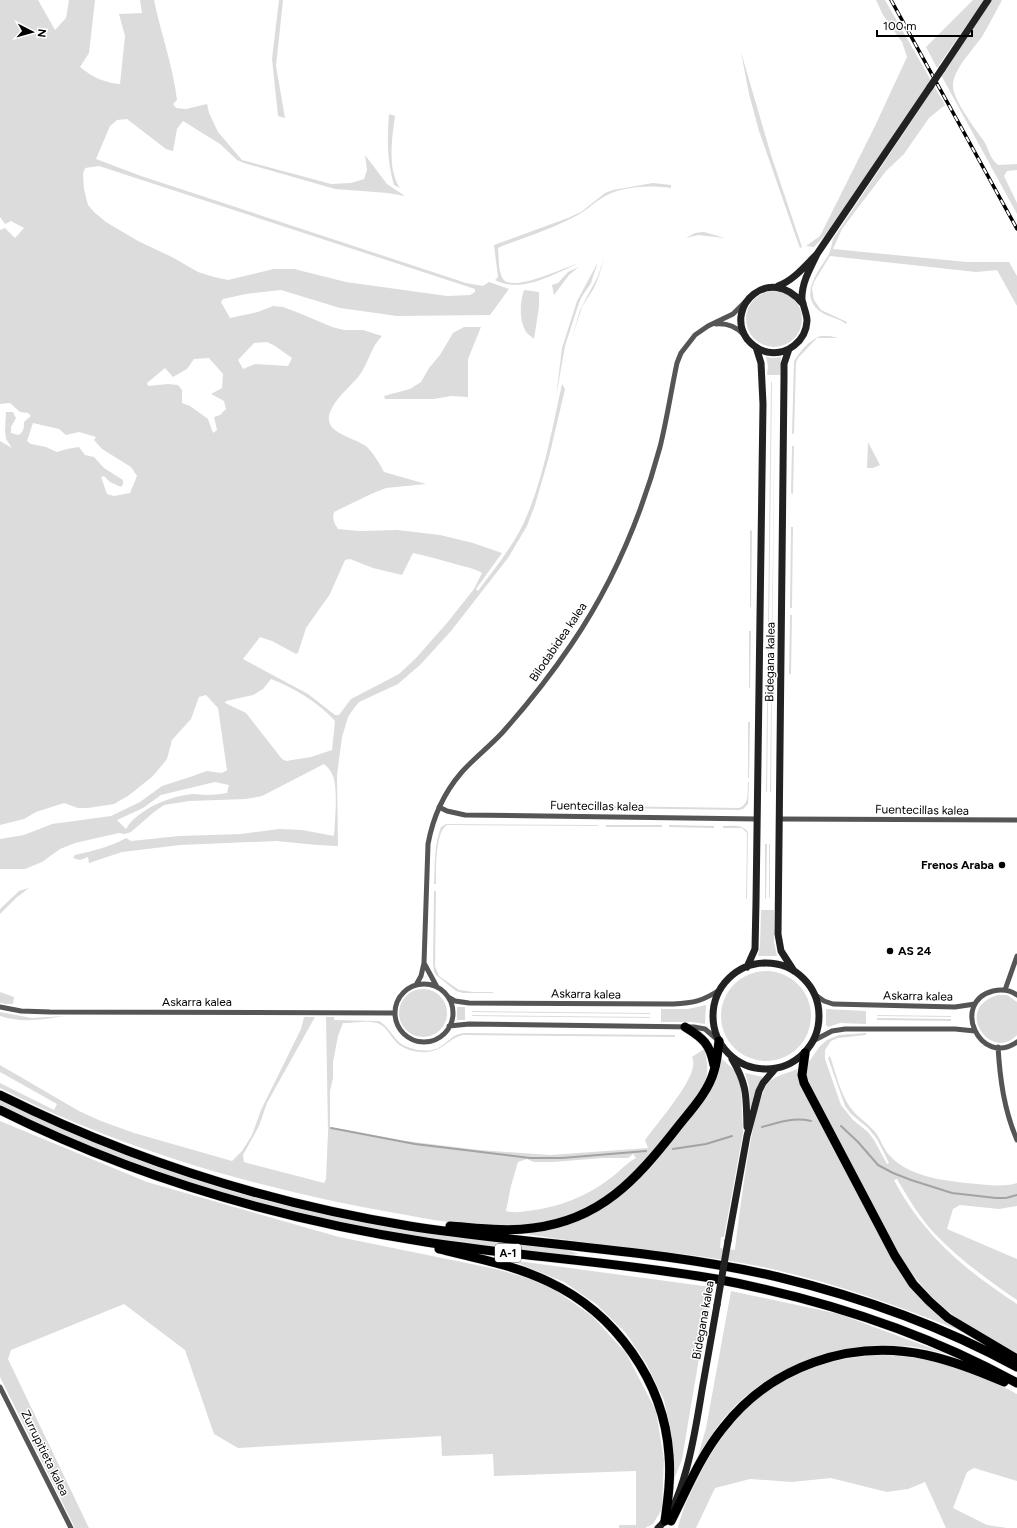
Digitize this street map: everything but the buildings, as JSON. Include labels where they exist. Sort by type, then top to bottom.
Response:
[{"type":"highway","points":[[685,1027],[704,1040],[709,1047],[712,1054],[714,1072]]},
{"type":"highway","points":[[411,1226],[447,1226],[510,1230],[532,1228],[563,1222],[600,1206],[624,1188],[650,1163],[699,1099],[709,1084],[714,1072],[719,1041]]},
{"type":"highway","points":[[805,1053],[802,1075],[804,1083],[895,1256],[913,1284],[948,1318],[1017,1359]]},
{"type":"highway","name":"A-1","points":[[0,1095],[78,1131],[126,1150],[191,1173],[254,1192],[300,1204],[411,1226],[642,1254],[778,1277],[832,1291],[914,1319],[961,1339],[1017,1367]]},
{"type":"highway","name":"A-1","points":[[0,1110],[66,1141],[119,1162],[177,1183],[255,1207],[364,1232],[475,1249],[644,1268],[714,1279],[778,1292],[835,1307],[916,1335],[962,1354],[1017,1383]]},
{"type":"highway","points":[[364,1232],[496,1263],[524,1272],[548,1281],[572,1294],[608,1322],[634,1355],[644,1371],[660,1410],[669,1454],[669,1523]]},
{"type":"highway","points":[[669,1523],[707,1451],[733,1416],[750,1398],[768,1385],[807,1364],[851,1352],[901,1352],[925,1355],[949,1361],[982,1372],[1017,1388]]},
{"type":"street","points":[[802,302],[805,280],[817,254],[988,0]]},
{"type":"street","points":[[777,287],[794,277],[817,254]]},
{"type":"street","points":[[713,324],[722,323],[731,326],[739,330],[746,337],[756,347],[766,352],[778,353],[788,349],[799,341],[805,330],[807,315],[802,302],[796,295],[787,289],[777,287],[766,288],[755,292],[747,300],[741,315],[743,330],[746,337]]},
{"type":"street","name":"Bilodabidea kalea","points":[[416,985],[421,976],[424,963],[428,844],[432,826],[439,807],[446,793],[461,773],[500,734],[538,690],[571,644],[598,600],[629,537],[644,499],[659,447],[677,364],[681,353],[695,335],[733,314],[747,300]]},
{"type":"street","name":"Bidegana kalea","points":[[747,966],[753,954],[756,942],[763,404],[761,363],[756,347]]},
{"type":"street","name":"Bidegana kalea","points":[[788,349],[784,364],[778,941],[794,971]]},
{"type":"street","name":"Fuentecillas kalea","points":[[439,807],[447,811],[465,815],[757,819]]},
{"type":"street","name":"Fuentecillas kalea","points":[[779,819],[1017,820]]},
{"type":"street","points":[[1006,990],[1017,956]]},
{"type":"street","points":[[424,963],[437,987],[448,997],[452,1012],[449,1026],[444,1034],[436,1039],[426,1042],[417,1041],[408,1037],[401,1031],[396,1022],[395,1013],[399,999],[403,993],[416,985],[426,984],[437,987]]},
{"type":"street","points":[[449,1026],[469,1024],[685,1027],[705,1029],[719,1041],[732,1057],[739,1062],[752,1068],[766,1070],[775,1069],[791,1063],[805,1053],[818,1030],[818,1005],[809,985],[794,971],[783,966],[771,963],[747,966],[732,976],[721,989],[717,997],[713,1015],[719,1041]]},
{"type":"street","name":"Askarra kalea","points":[[448,997],[455,1001],[470,1002],[673,1004],[696,1002],[705,999],[721,989]]},
{"type":"street","points":[[1017,995],[1006,990],[991,991],[985,994],[975,1004],[972,1018],[975,1031],[984,1042],[998,1047],[1007,1046],[1017,1042]]},
{"type":"street","name":"Askarra kalea","points":[[814,994],[824,1001],[833,1004],[955,1007],[975,1004]]},
{"type":"street","name":"Askarra kalea","points":[[0,1007],[20,1011],[50,1012],[395,1013]]},
{"type":"street","points":[[813,1041],[832,1031],[845,1029],[955,1029],[975,1031]]},
{"type":"street","points":[[998,1047],[1000,1076],[1004,1100],[1017,1140]]},
{"type":"street","name":"Bidegana kalea","points":[[732,1057],[744,1080],[746,1090],[747,1136]]},
{"type":"street","name":"Bidegana kalea","points":[[669,1523],[673,1506],[680,1489],[693,1438],[747,1136],[759,1091],[763,1083],[775,1069]]},
{"type":"street","name":"Zurrupitieta kalea","points":[[0,1387],[71,1528]]},
{"type":"street","points":[[658,1528],[669,1523]]},
{"type":"shaded area","points":[[0,0],[38,0],[55,30],[66,18],[69,0],[95,0],[89,53],[80,67],[99,79],[120,84],[125,36],[119,14],[142,13],[140,0],[154,0],[175,87],[177,100],[173,104],[176,108],[186,109],[207,104],[209,113],[218,132],[242,160],[331,184],[351,183],[364,179],[367,170],[365,155],[387,184],[405,196],[388,193],[335,189],[244,163],[237,160],[220,144],[183,121],[177,129],[173,151],[166,149],[127,119],[117,120],[110,126],[96,159],[141,176],[466,283],[483,286],[489,282],[509,289],[490,315],[397,316],[340,308],[281,290],[246,294],[223,299],[221,302],[230,318],[258,312],[273,306],[283,307],[332,327],[344,330],[363,330],[382,336],[375,345],[361,373],[342,394],[332,408],[329,416],[330,423],[339,433],[367,447],[377,459],[384,472],[426,484],[386,488],[334,512],[333,517],[335,525],[338,529],[359,531],[397,530],[440,535],[473,543],[502,553],[476,589],[478,591],[510,547],[521,529],[532,504],[551,435],[562,384],[565,389],[549,457],[535,505],[527,526],[508,558],[451,631],[421,664],[398,684],[359,702],[348,717],[342,737],[337,775],[338,846],[276,841],[180,845],[122,852],[89,863],[88,857],[80,860],[73,858],[75,855],[107,846],[126,838],[131,841],[179,836],[241,834],[279,829],[302,830],[334,836],[336,805],[335,781],[327,766],[324,764],[262,796],[246,799],[189,801],[164,805],[131,832],[125,834],[119,833],[75,843],[60,849],[42,862],[25,869],[0,869],[0,839],[24,835],[52,824],[111,816],[140,802],[162,786],[207,771],[222,773],[227,770],[218,708],[206,695],[199,697],[191,719],[172,740],[167,759],[153,776],[128,796],[114,804],[88,808],[78,808],[64,803],[36,812],[24,819],[0,825],[0,441],[12,448],[6,439],[6,412],[13,412],[16,418],[11,427],[11,433],[18,435],[23,431],[24,422],[31,416],[28,413],[20,412],[10,403],[0,404],[0,230],[5,228],[15,238],[24,228],[11,221],[5,224],[0,217]],"holes":[[[99,166],[475,289],[475,292],[470,295],[447,296],[346,282],[294,269],[274,269],[228,280],[198,272],[172,257],[138,241],[106,222],[94,212],[88,205],[84,189],[83,174],[85,168]],[[267,342],[292,358],[288,366],[255,364],[243,369],[238,360],[254,343]],[[209,358],[223,374],[222,388],[211,394],[224,401],[226,409],[220,415],[214,417],[217,430],[213,433],[208,419],[190,406],[182,403],[182,390],[178,385],[168,384],[148,386],[147,383],[165,368],[173,377],[187,369],[194,359]],[[33,423],[59,429],[66,435],[79,432],[96,437],[94,440],[102,449],[131,467],[137,476],[130,493],[114,496],[107,494],[101,477],[104,476],[110,482],[121,487],[123,480],[104,468],[94,457],[85,455],[79,447],[57,452],[46,447],[31,444],[27,441]],[[413,553],[476,570],[482,573],[474,589],[447,623],[416,658],[399,674],[351,699],[339,715],[335,715],[308,694],[243,659],[260,637],[272,641],[296,654],[298,653],[306,628],[330,594],[345,560],[350,559],[373,568],[402,575]],[[271,679],[297,691],[313,702],[335,721],[332,750],[311,757],[286,761],[282,759],[246,713],[225,703],[226,701],[253,695],[263,689]],[[215,782],[229,785],[227,793],[184,795],[155,805],[138,815],[126,829],[117,820],[143,808],[161,795]]]},
{"type":"shaded area","points":[[279,0],[283,0],[276,66],[285,118],[278,116],[272,59]]},
{"type":"shaded area","points":[[876,0],[885,0],[945,105],[929,118],[904,154],[886,171],[842,229],[833,249],[967,262],[1009,262],[1017,276],[1017,306],[997,270],[976,272],[830,256],[814,282],[812,288],[814,300],[821,310],[847,322],[846,324],[821,312],[814,305],[810,291],[812,283],[829,254],[833,239],[933,89],[929,83],[831,229],[814,247],[806,246],[820,236],[875,126],[907,57],[902,42],[883,15]]},
{"type":"shaded area","points":[[973,0],[984,0],[937,68],[926,47]]},
{"type":"shaded area","points":[[992,0],[1002,0],[983,35],[964,60],[956,74],[953,87],[960,106],[984,140],[990,155],[995,162],[998,165],[1017,164],[1017,170],[1007,171],[1004,176],[1017,203],[1017,214],[941,75]]},
{"type":"shaded area","points":[[741,52],[771,155],[802,247],[800,248],[759,131],[749,94]]},
{"type":"shaded area","points":[[389,114],[395,116],[392,143],[392,163],[393,172],[400,188],[394,185],[390,167],[388,141]]},
{"type":"shaded area","points":[[653,183],[671,185],[671,188],[635,187],[618,191],[602,198],[582,213],[547,229],[498,248],[500,272],[503,279],[509,282],[517,283],[540,278],[579,263],[549,277],[527,284],[505,284],[495,280],[498,277],[494,245],[581,212],[605,193],[613,190]]},
{"type":"shaded area","points":[[704,232],[725,238],[698,235],[686,238],[695,233]]},
{"type":"shaded area","points":[[604,258],[599,276],[594,288],[582,307],[572,338],[580,310],[598,276]]},
{"type":"shaded area","points":[[598,262],[591,283],[581,298],[565,346],[556,397],[562,348],[577,301]]},
{"type":"shaded area","points":[[579,267],[569,275],[554,295],[552,285],[558,283],[568,272]]},
{"type":"shaded area","points":[[524,290],[539,292],[539,307],[534,339],[527,333],[523,326],[521,305]]},
{"type":"shaded area","points":[[774,291],[785,293],[794,299],[800,308],[802,319],[800,330],[794,339],[785,345],[774,347],[763,345],[754,339],[748,330],[746,319],[748,308],[754,299],[763,293]]},
{"type":"shaded area","points":[[464,327],[481,327],[468,359],[468,397],[451,396],[434,399],[385,399],[384,396],[410,389],[421,382],[453,333]]},
{"type":"shaded area","points":[[822,336],[838,338],[817,338],[798,358],[796,363],[794,433],[792,434],[794,362],[806,346],[814,339]]},
{"type":"shaded area","points":[[766,357],[781,357],[780,375],[767,375],[768,366]]},
{"type":"shaded area","points":[[771,382],[772,382],[766,792]]},
{"type":"shaded area","points":[[775,382],[771,792],[770,792]]},
{"type":"shaded area","points":[[868,442],[880,465],[873,468],[867,468]]},
{"type":"shaded area","points":[[792,446],[794,446],[793,494],[791,493]]},
{"type":"shaded area","points":[[791,527],[793,527],[792,608],[790,608]]},
{"type":"shaded area","points":[[750,530],[752,531],[751,607],[750,607]]},
{"type":"shaded area","points":[[790,615],[792,615],[791,674],[789,674]]},
{"type":"shaded area","points":[[749,631],[751,631],[750,688],[749,688]]},
{"type":"shaded area","points":[[748,722],[750,722],[749,778],[748,778]]},
{"type":"shaded area","points":[[749,782],[748,804],[743,809],[739,810],[607,808],[607,806],[739,808],[745,804],[748,794]]},
{"type":"shaded area","points":[[446,824],[598,826],[447,825],[440,835],[438,843],[436,884],[434,884],[437,841],[441,827]]},
{"type":"shaded area","points":[[606,825],[662,825],[662,827],[606,827]]},
{"type":"shaded area","points":[[669,825],[714,826],[714,828],[669,827]]},
{"type":"shaded area","points":[[723,826],[740,827],[746,829],[748,832],[747,899],[747,833],[742,828],[723,828]]},
{"type":"shaded area","points":[[765,844],[767,844],[766,899],[765,899]]},
{"type":"shaded area","points":[[770,844],[770,898],[769,898]]},
{"type":"shaded area","points":[[29,888],[16,898],[0,914],[0,909],[19,891]]},
{"type":"shaded area","points":[[434,891],[436,891],[435,966],[439,976],[459,990],[493,993],[463,993],[456,991],[436,975],[433,963]]},
{"type":"shaded area","points":[[761,910],[774,910],[774,942],[777,956],[758,956],[760,946]]},
{"type":"shaded area","points":[[766,971],[783,974],[798,984],[808,999],[811,1016],[808,1033],[798,1048],[783,1058],[766,1061],[749,1058],[734,1048],[724,1033],[721,1016],[724,999],[734,984],[749,974]]},
{"type":"shaded area","points":[[423,989],[432,991],[440,996],[445,1004],[447,1013],[445,1022],[440,1030],[432,1035],[423,1037],[414,1035],[406,1030],[401,1022],[399,1013],[401,1004],[406,996],[414,991]]},
{"type":"shaded area","points":[[0,992],[14,997],[13,1004],[0,1003]]},
{"type":"shaded area","points":[[998,995],[1007,995],[1017,1002],[1017,1035],[1007,1042],[997,1042],[987,1038],[980,1030],[977,1021],[978,1011],[985,1002]]},
{"type":"shaded area","points":[[706,1005],[705,1024],[691,1022],[661,1022],[661,1009],[688,1009]]},
{"type":"shaded area","points":[[457,1007],[465,1007],[465,1020],[457,1020]]},
{"type":"shaded area","points":[[826,1009],[866,1011],[866,1024],[840,1023],[828,1027],[826,1025]]},
{"type":"shaded area","points":[[0,1012],[32,1018],[64,1016],[40,1020],[16,1020],[0,1016]]},
{"type":"shaded area","points":[[472,1012],[650,1013],[650,1014]]},
{"type":"shaded area","points":[[472,1016],[650,1017],[650,1018]]},
{"type":"shaded area","points":[[877,1016],[951,1016],[951,1017]]},
{"type":"shaded area","points":[[304,1017],[315,1017],[267,1103],[259,1126],[243,1155],[244,1162],[324,1183],[326,1179],[328,1132],[326,1017],[334,1017],[334,1020],[379,1021],[386,1026],[403,1045],[412,1049],[427,1051],[436,1049],[454,1036],[464,1033],[675,1035],[675,1037],[463,1035],[433,1051],[423,1052],[403,1047],[396,1042],[388,1031],[380,1024],[373,1022],[343,1023],[338,1036],[333,1062],[333,1078],[330,1091],[330,1127],[405,1141],[480,1150],[550,1155],[648,1148],[645,1140],[687,1083],[693,1065],[692,1057],[704,1049],[707,1060],[707,1073],[702,1087],[681,1118],[641,1165],[616,1188],[587,1207],[571,1214],[554,1220],[515,1226],[454,1223],[344,1203],[243,1179],[193,1165],[94,1130],[46,1110],[0,1088],[0,1083],[54,1110],[57,1104],[0,1072],[0,1065],[79,1111],[101,1121],[134,1133],[232,1161],[242,1151],[252,1135],[261,1110],[301,1029]],"holes":[[[633,1154],[636,1158],[603,1184],[572,1200],[539,1209],[517,1212],[506,1211],[518,1162],[527,1159],[534,1162],[553,1162],[602,1158],[628,1158]]]},
{"type":"shaded area","points":[[877,1018],[951,1019],[951,1021],[877,1020]]},
{"type":"shaded area","points":[[866,1033],[866,1035],[838,1038],[831,1041],[825,1050],[825,1059],[841,1105],[853,1120],[868,1132],[887,1164],[889,1163],[877,1139],[868,1128],[851,1114],[845,1106],[828,1058],[830,1056],[841,1089],[850,1107],[876,1133],[888,1154],[898,1163],[916,1173],[946,1180],[992,1185],[1017,1183],[1017,1206],[999,1209],[960,1205],[953,1209],[947,1229],[1017,1259],[1017,1300],[974,1269],[935,1234],[919,1215],[897,1179],[894,1180],[905,1200],[918,1218],[947,1250],[980,1278],[1017,1304],[1017,1353],[967,1325],[949,1312],[932,1297],[918,1281],[901,1258],[826,1117],[807,1078],[806,1070],[808,1063],[820,1046],[827,1040],[839,1035]]},
{"type":"shaded area","points":[[722,1059],[732,1068],[739,1078],[741,1087],[743,1133],[724,1237],[721,1237],[720,1248],[735,1250],[747,1162],[757,1112],[763,1093],[769,1082],[778,1076],[797,1069],[798,1078],[897,1264],[964,1330],[963,1332],[862,1294],[811,1279],[758,1266],[671,1252],[525,1234],[524,1232],[617,1198],[638,1180],[656,1161],[696,1110],[711,1088],[718,1074]]},
{"type":"shaded area","points":[[745,1073],[763,1077],[758,1085],[751,1107],[749,1086]]},
{"type":"shaded area","points":[[0,1100],[70,1132],[142,1161],[252,1197],[357,1220],[461,1237],[564,1249],[579,1254],[568,1255],[484,1246],[373,1231],[301,1214],[213,1189],[127,1160],[0,1106]]},
{"type":"shaded area","points":[[0,1121],[147,1182],[339,1237],[496,1269],[545,1283],[592,1316],[626,1353],[656,1411],[664,1460],[662,1509],[653,1524],[645,1528],[619,1528],[619,1525],[636,1525],[636,1471],[494,1476],[493,1454],[442,1456],[441,1436],[238,1448],[214,1434],[185,1350],[124,1304],[11,1350],[8,1359],[89,1528],[75,1528],[0,1377]]},
{"type":"shaded area","points":[[510,1260],[711,1287],[682,1459],[674,1480],[672,1437],[664,1400],[646,1363],[625,1332],[596,1304],[564,1282]]},
{"type":"shaded area","points":[[731,1291],[839,1314],[947,1354],[908,1346],[876,1347],[824,1355],[799,1364],[776,1375],[754,1390],[734,1407],[717,1427],[694,1470],[706,1428]]},
{"type":"shaded area","points":[[882,1355],[919,1358],[953,1366],[996,1383],[1017,1394],[1017,1481],[974,1468],[967,1472],[953,1508],[987,1525],[1007,1528],[946,1528],[925,1482],[908,1489],[887,1492],[831,1478],[792,1482],[750,1479],[715,1488],[696,1528],[678,1528],[682,1513],[691,1492],[716,1445],[734,1422],[753,1403],[774,1386],[797,1374],[823,1364],[851,1358]]},
{"type":"waterway","points":[[762,1127],[793,1120],[811,1121]]},
{"type":"waterway","points":[[841,1126],[858,1142],[878,1165],[893,1173],[952,1193],[996,1198],[1006,1198],[1017,1195]]},
{"type":"waterway","points":[[331,1128],[415,1144],[530,1158],[562,1158],[646,1151]]},
{"type":"waterway","points":[[673,1149],[706,1144],[732,1136]]},
{"type":"railway","points":[[891,0],[1017,229]]},
{"type":"place","name":"Frenos Araba","points":[[1002,865]]},
{"type":"place","name":"AS 24","points":[[890,951]]}]
